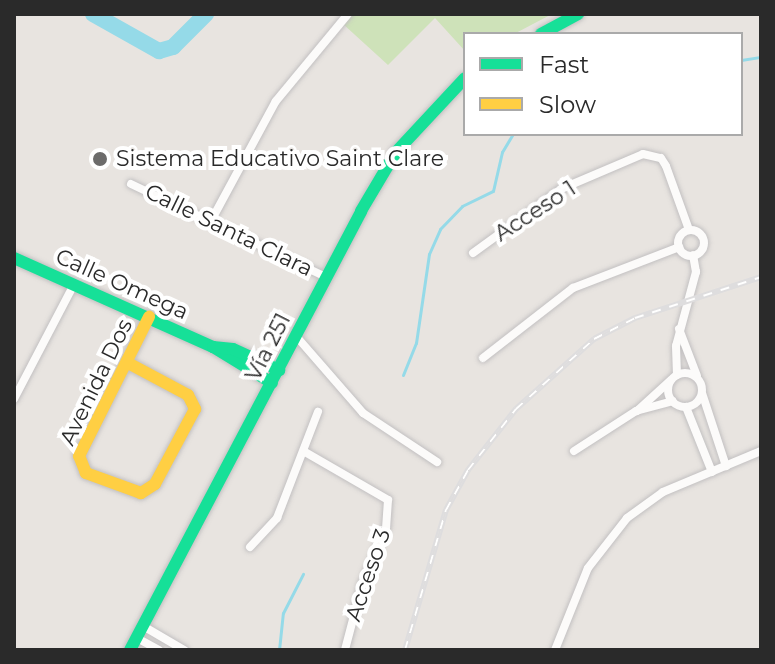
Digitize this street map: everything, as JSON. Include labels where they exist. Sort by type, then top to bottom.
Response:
[{"type":"street","points":[[211,221],[276,101],[348,14]]},
{"type":"street","points":[[545,32],[578,14]]},
{"type":"street","name":"Vía 251","points":[[136,638],[326,277],[396,152],[463,80]]},
{"type":"street","name":"Acceso 1","points":[[473,253],[561,189],[643,154],[661,158],[666,166],[689,230]]},
{"type":"street","name":"Calle Santa Clara","points":[[131,184],[326,277]]},
{"type":"street","points":[[679,247],[680,236],[689,230],[700,233],[704,243],[693,255]]},
{"type":"street","points":[[679,247],[693,255]]},
{"type":"street","points":[[483,358],[573,288],[679,247]]},
{"type":"street","points":[[673,401],[679,329],[696,272],[693,255]]},
{"type":"street","name":"Calle Omega","points":[[14,258],[213,347],[272,383]]},
{"type":"street","points":[[14,399],[74,284]]},
{"type":"street","name":"Avenida Dos","points":[[128,363],[165,379],[193,401],[192,417],[149,490],[131,492],[79,465],[149,317]]},
{"type":"street","points":[[679,329],[726,466]]},
{"type":"street","points":[[296,336],[363,413],[437,462]]},
{"type":"street","name":"Calle Omega","points":[[213,347],[233,349],[279,370]]},
{"type":"street","points":[[574,451],[636,411],[674,378],[698,378]]},
{"type":"street","points":[[686,407],[702,393]]},
{"type":"street","points":[[636,411],[673,401],[686,407],[712,472]]},
{"type":"street","points":[[250,547],[277,518],[318,412]]},
{"type":"street","points":[[555,650],[588,568],[607,538],[663,492],[761,451]]},
{"type":"street","name":"Acceso 3","points":[[305,452],[388,500],[386,528],[359,595],[345,650]]},
{"type":"street","points":[[136,638],[159,650]]},
{"type":"street","points":[[136,638],[184,650]]},
{"type":"green space","points":[[352,14],[552,14],[518,32],[463,32],[463,49],[435,18],[388,65],[343,24]]},
{"type":"waterway","points":[[93,14],[159,51],[173,47],[206,14]]},
{"type":"waterway","points":[[743,60],[761,57]]},
{"type":"waterway","points":[[403,375],[416,343],[429,254],[440,229],[462,206],[493,191],[502,152],[512,136]]},
{"type":"waterway","points":[[279,650],[283,613],[303,574]]},
{"type":"railway","points":[[405,650],[446,510],[468,470],[516,409],[594,339],[635,318],[761,277]]},
{"type":"traffic: fast","points":[[545,32],[578,14]]},
{"type":"traffic: fast","points":[[130,650],[361,211],[396,152],[463,80]]},
{"type":"traffic: fast","points":[[14,258],[213,347],[272,383]]},
{"type":"traffic: fast","points":[[213,347],[233,349],[279,370]]},
{"type":"traffic: slow","points":[[128,363],[188,395],[195,409],[155,484],[141,493],[86,473],[79,456],[149,317]]},
{"type":"place","name":"Sistema Educativo Saint Clare","points":[[100,159]]}]
